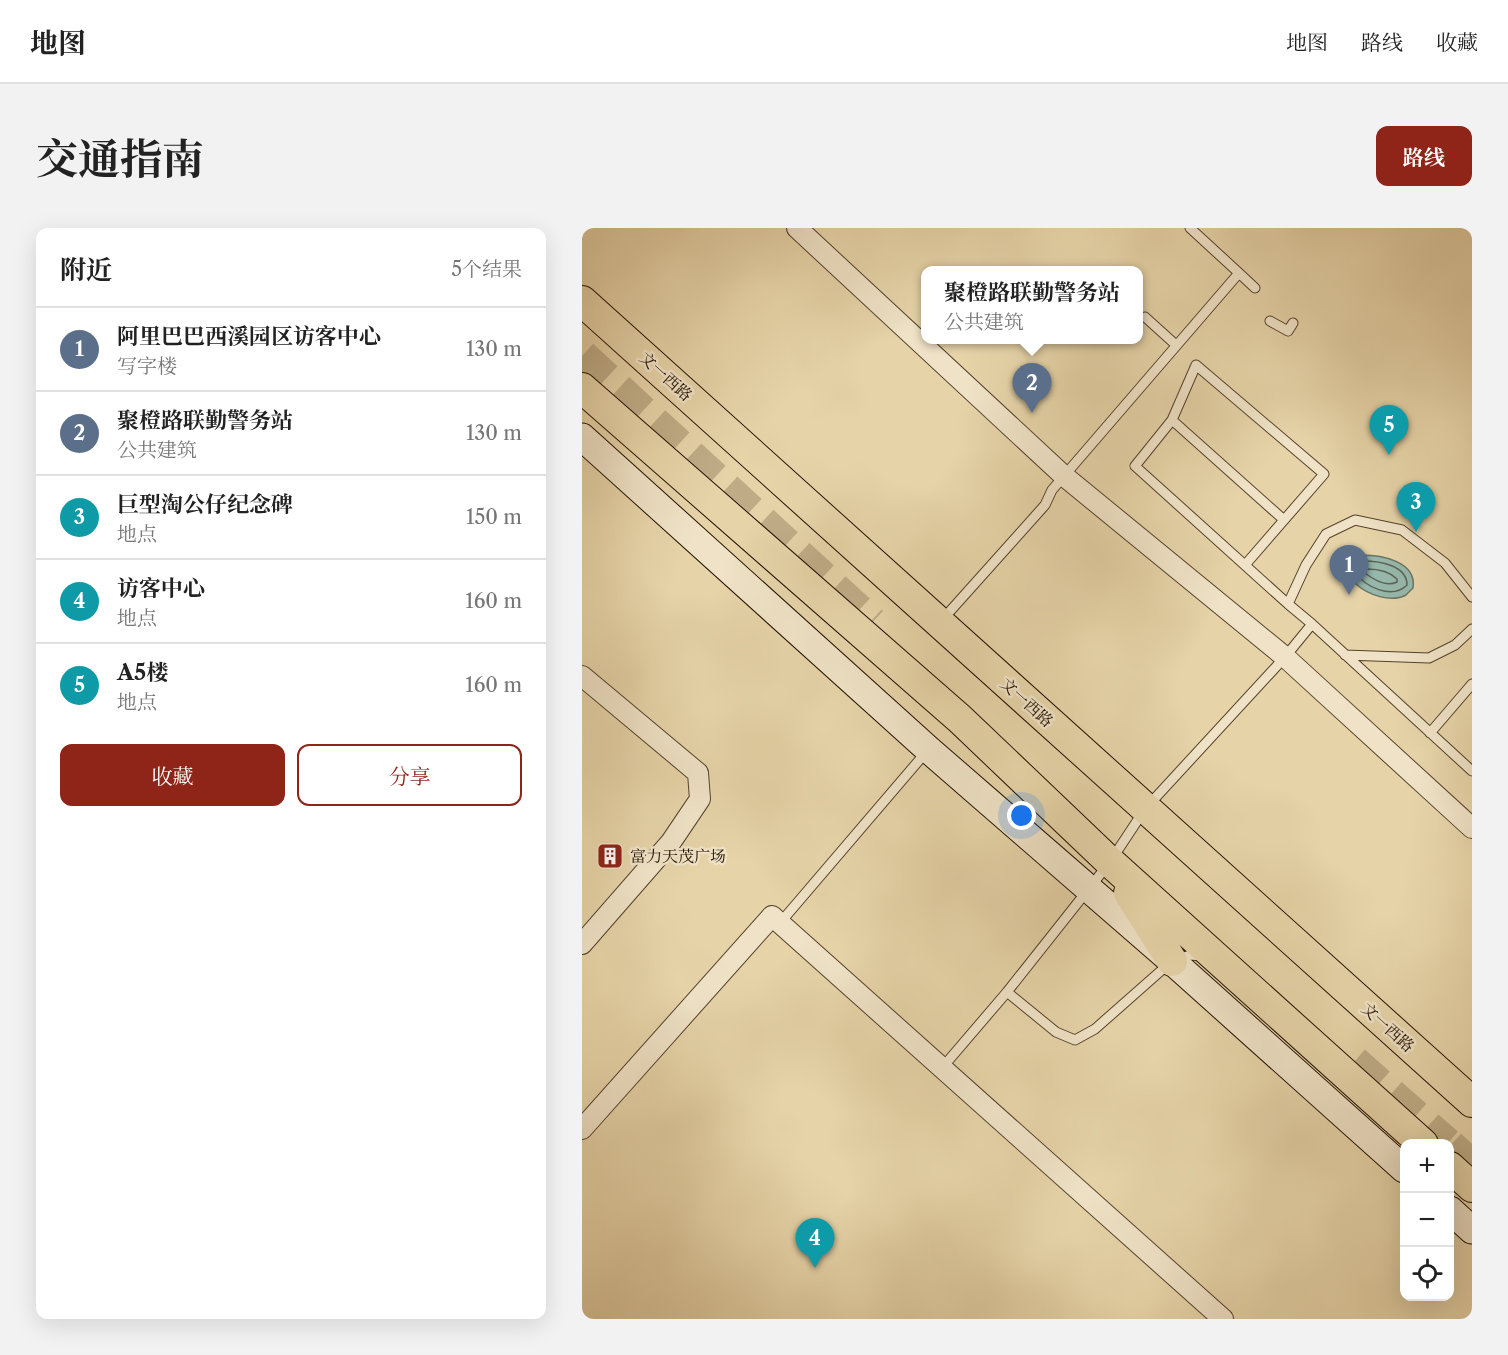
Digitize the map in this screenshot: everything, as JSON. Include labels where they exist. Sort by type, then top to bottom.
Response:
[{"type":"main road","name":"文一西路","points":[[582,301],[1472,1102]]},
{"type":"main road","points":[[582,388],[960,719],[1110,862],[1419,1139]]},
{"type":"main road","points":[[582,437],[929,750],[1400,1165]]},
{"type":"main road","points":[[1110,862],[1172,962]]},
{"type":"main road","points":[[1454,1171],[1472,1187]]},
{"type":"main road","points":[[1454,1214],[1472,1230]]},
{"type":"street","points":[[797,228],[921,343]]},
{"type":"street","points":[[922,344],[1064,476],[1285,657],[1472,828]]},
{"type":"street","points":[[582,676],[698,772],[700,799],[671,842],[582,945]]},
{"type":"street","points":[[582,1129],[772,916],[1223,1319]]},
{"type":"lane","points":[[1190,228],[1255,288]]},
{"type":"lane","points":[[940,623],[1045,505],[1052,490],[1239,273]]},
{"type":"lane","points":[[1145,317],[1176,345]]},
{"type":"lane","points":[[1270,321],[1288,332],[1293,323]]},
{"type":"lane","points":[[1245,565],[1324,474],[1196,365],[1172,420],[1135,466],[1472,771]]},
{"type":"lane","points":[[1172,420],[1284,520]]},
{"type":"lane","points":[[1288,604],[1306,565],[1326,534],[1355,520],[1402,530],[1445,563],[1472,597]]},
{"type":"lane","points":[[942,1068],[1089,889],[1145,809],[1285,657],[1312,624]]},
{"type":"lane","points":[[1345,655],[1429,658],[1455,645],[1472,628]]},
{"type":"lane","points":[[1430,733],[1472,684]]},
{"type":"lane","points":[[780,923],[929,750]]},
{"type":"lane","points":[[1006,992],[1056,1032],[1075,1040],[1095,1029],[1172,962],[1190,955],[1213,956]]},
{"type":"water","points":[[1361,555],[1387,558],[1404,566],[1413,579],[1413,588],[1406,595],[1387,598],[1361,588],[1348,572],[1351,561]]},
{"type":"tunnel","points":[[582,356],[872,623]]},
{"type":"tunnel","points":[[1354,1062],[1441,1139]]},
{"type":"tunnel","points":[[1454,1150],[1472,1166]]},
{"type":"place","name":"聚橙路联勤警务站","points":[[1032,413]]},
{"type":"place","name":"A5楼","points":[[1389,455]]},
{"type":"place","name":"巨型淘公仔纪念碑","points":[[1416,532]]},
{"type":"place","name":"阿里巴巴西溪园区访客中心","points":[[1349,595]]},
{"type":"place","name":"富力天茂广场","points":[[610,856]]},
{"type":"place","name":"访客中心","points":[[815,1268]]}]
